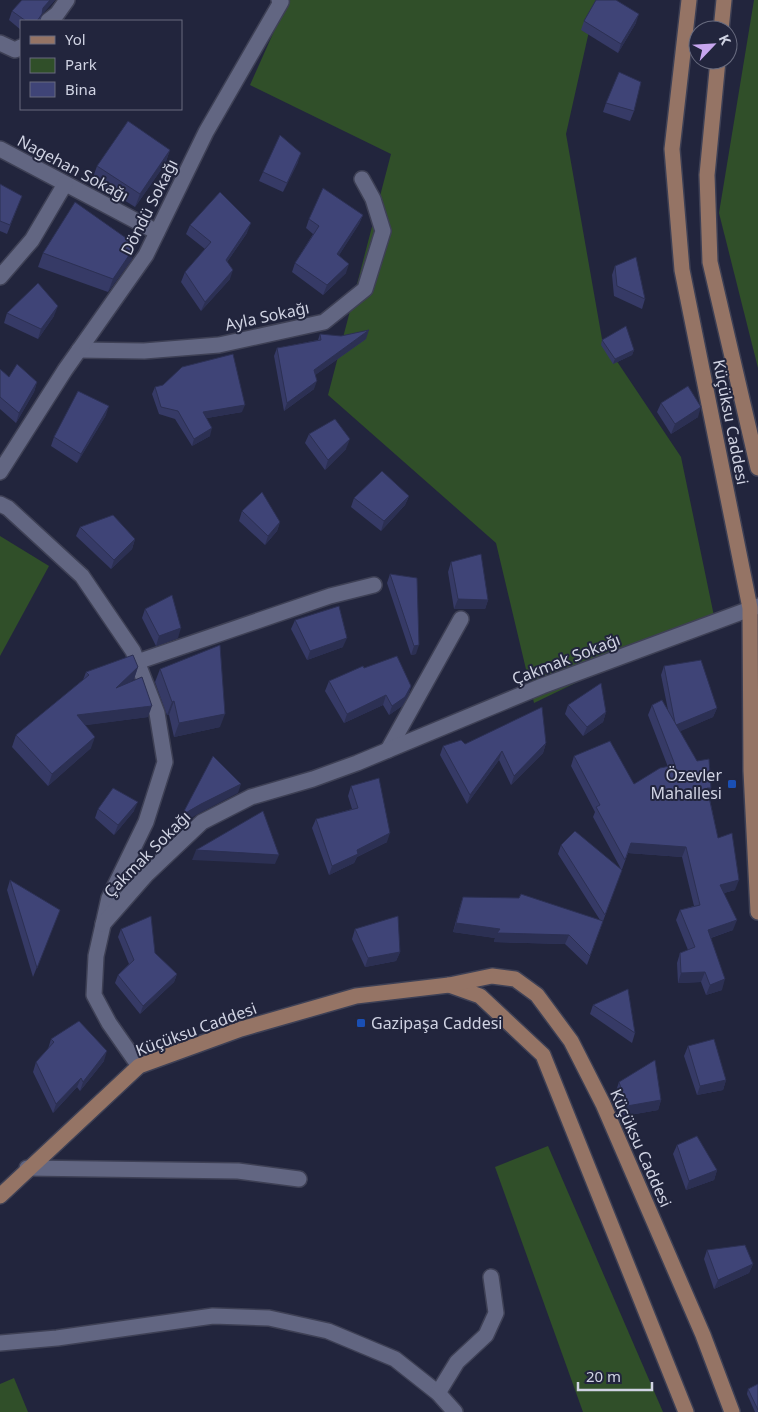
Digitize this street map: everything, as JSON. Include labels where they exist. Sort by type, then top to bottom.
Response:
[{"type":"main road","name":"Küçüksu Caddesi","points":[[689,0],[672,149],[682,270],[754,607],[751,771],[758,912]]},
{"type":"main road","points":[[722,20],[724,0]]},
{"type":"main road","name":"Küçüksu Caddesi","points":[[717,70],[707,175],[710,262],[758,468]]},
{"type":"main road","name":"Küçüksu Caddesi","points":[[0,1196],[27,1168],[139,1066],[241,1029],[356,996],[449,985],[492,976],[515,979],[537,995],[571,1042],[607,1113],[703,1335],[732,1412]]},
{"type":"main road","name":"Küçüksu Caddesi","points":[[449,985],[480,996],[542,1055],[686,1412]]},
{"type":"street","points":[[49,20],[57,14],[67,0]]},
{"type":"street","name":"Döndü Sokağı","points":[[0,472],[79,350],[146,255],[206,132],[281,2],[279,0]]},
{"type":"street","points":[[0,43],[15,50],[20,48]]},
{"type":"street","name":"Nagehan Sokağı","points":[[0,149],[157,232]]},
{"type":"street","name":"Ayla Sokağı","points":[[79,350],[144,350],[218,345],[324,322],[365,289],[383,231],[372,199],[362,179]]},
{"type":"street","points":[[0,277],[32,240],[65,184]]},
{"type":"street","points":[[0,504],[82,576],[133,651],[157,712],[165,762],[146,822],[109,898],[96,956],[94,995],[139,1066]]},
{"type":"street","points":[[137,662],[330,596],[374,585]]},
{"type":"street","name":"Çakmak Sokağı","points":[[103,924],[146,875],[202,822],[251,797],[313,779],[542,686],[754,607]]},
{"type":"street","points":[[388,750],[461,619]]},
{"type":"street","points":[[27,1168],[238,1170],[299,1179]]},
{"type":"street","points":[[438,1393],[457,1362],[486,1336],[496,1313],[491,1277]]},
{"type":"street","points":[[0,1343],[58,1338],[213,1316],[269,1318],[328,1331],[395,1359],[438,1393],[455,1412]]},
{"type":"green space","points":[[288,0],[596,0],[566,134],[602,339],[681,457],[714,616],[534,703],[496,543],[328,395],[391,154],[250,85]]},
{"type":"green space","points":[[754,0],[758,0],[758,368],[719,213]]},
{"type":"green space","points":[[0,536],[49,566],[0,656]]},
{"type":"green space","points":[[548,1146],[663,1412],[583,1412],[495,1167]]},
{"type":"green space","points":[[14,1378],[28,1412],[0,1412],[0,1384]]},
{"type":"building","points":[[22,0],[50,0],[43,8],[42,14],[38,20],[25,20],[12,11]]},
{"type":"building","points":[[596,0],[616,0],[639,14],[621,44],[584,21]]},
{"type":"building","points":[[619,72],[641,82],[634,111],[606,103]]},
{"type":"building","points":[[128,121],[170,150],[140,194],[97,166]]},
{"type":"building","points":[[280,135],[301,153],[287,183],[263,172]]},
{"type":"building","points":[[0,184],[22,196],[10,225],[0,221]]},
{"type":"building","points":[[323,188],[363,215],[337,254],[349,264],[327,285],[295,263],[319,226],[309,219]]},
{"type":"building","points":[[220,192],[251,223],[226,260],[233,270],[205,302],[185,272],[211,242],[190,225]]},
{"type":"building","points":[[75,202],[136,245],[113,279],[43,253]]},
{"type":"building","points":[[636,257],[645,299],[617,286],[615,266]]},
{"type":"building","points":[[38,283],[58,306],[41,329],[7,313]]},
{"type":"building","points":[[626,326],[634,350],[615,359],[602,340]]},
{"type":"building","points":[[369,330],[314,370],[317,381],[287,403],[277,348],[321,340],[320,334],[341,336]]},
{"type":"building","points":[[233,354],[245,405],[203,412],[212,428],[194,439],[178,411],[161,407],[155,387],[163,385],[182,367]]},
{"type":"building","points":[[17,364],[37,382],[19,413],[0,397],[0,369],[9,377]]},
{"type":"building","points":[[688,386],[701,407],[675,424],[661,403]]},
{"type":"building","points":[[78,391],[109,406],[81,454],[54,437]]},
{"type":"building","points":[[335,419],[350,439],[328,460],[309,434]]},
{"type":"building","points":[[382,471],[409,496],[384,521],[354,498]]},
{"type":"building","points":[[262,492],[280,522],[268,536],[242,511]]},
{"type":"building","points":[[113,515],[135,539],[114,560],[80,527]]},
{"type":"building","points":[[481,554],[488,600],[458,599],[451,562]]},
{"type":"building","points":[[390,574],[417,578],[419,645],[414,646]]},
{"type":"building","points":[[172,595],[181,628],[159,636],[145,609]]},
{"type":"building","points":[[339,606],[347,638],[310,651],[295,620]]},
{"type":"building","points":[[220,645],[225,714],[179,723],[174,701],[172,702],[160,669]]},
{"type":"building","points":[[133,655],[138,667],[116,688],[142,677],[152,706],[77,715],[95,737],[52,774],[16,735],[89,675],[86,672]]},
{"type":"building","points":[[397,656],[411,686],[405,697],[392,706],[386,695],[347,714],[329,681],[363,666],[364,668]]},
{"type":"building","points":[[701,660],[717,708],[676,725],[664,666]]},
{"type":"building","points":[[601,683],[606,712],[587,727],[568,705]]},
{"type":"building","points":[[662,700],[697,761],[709,759],[711,788],[707,788],[718,838],[732,833],[739,880],[720,885],[737,920],[708,930],[725,979],[710,985],[705,972],[681,973],[680,953],[695,947],[680,910],[700,905],[686,847],[631,843],[625,860],[596,807],[600,805],[574,756],[610,741],[634,784],[660,768],[675,765],[652,705]]},
{"type":"building","points":[[542,707],[546,743],[514,776],[502,751],[470,795],[443,746],[461,740],[465,744]]},
{"type":"building","points":[[213,756],[241,784],[182,815]]},
{"type":"building","points":[[379,778],[390,833],[357,850],[358,854],[332,866],[316,819],[358,808],[351,786]]},
{"type":"building","points":[[113,788],[138,802],[118,825],[98,809]]},
{"type":"building","points":[[263,811],[279,855],[196,850]]},
{"type":"building","points":[[575,831],[622,870],[605,915],[561,845]]},
{"type":"building","points":[[10,880],[60,910],[37,968]]},
{"type":"building","points":[[521,894],[603,921],[590,956],[569,935],[497,933],[500,929],[456,923],[463,897],[519,898]]},
{"type":"building","points":[[151,916],[155,953],[177,974],[143,1006],[118,975],[134,960],[121,929]]},
{"type":"building","points":[[398,916],[400,952],[368,958],[355,929]]},
{"type":"building","points":[[628,989],[635,1033],[593,1005]]},
{"type":"building","points":[[79,1021],[107,1051],[83,1082],[81,1078],[56,1104],[36,1062],[54,1042],[51,1039]]},
{"type":"building","points":[[714,1039],[726,1080],[700,1086],[688,1046]]},
{"type":"building","points":[[655,1060],[661,1100],[627,1106],[619,1082]]},
{"type":"building","points":[[697,1136],[717,1170],[689,1181],[677,1145]]},
{"type":"building","points":[[745,1245],[753,1264],[718,1280],[707,1250]]},
{"type":"building","points":[[758,1384],[758,1410],[748,1389]]},
{"type":"place","name":"Özevler Mahallesi","points":[[732,784]]},
{"type":"place","name":"Gazipaşa Caddesi","points":[[361,1023]]}]
